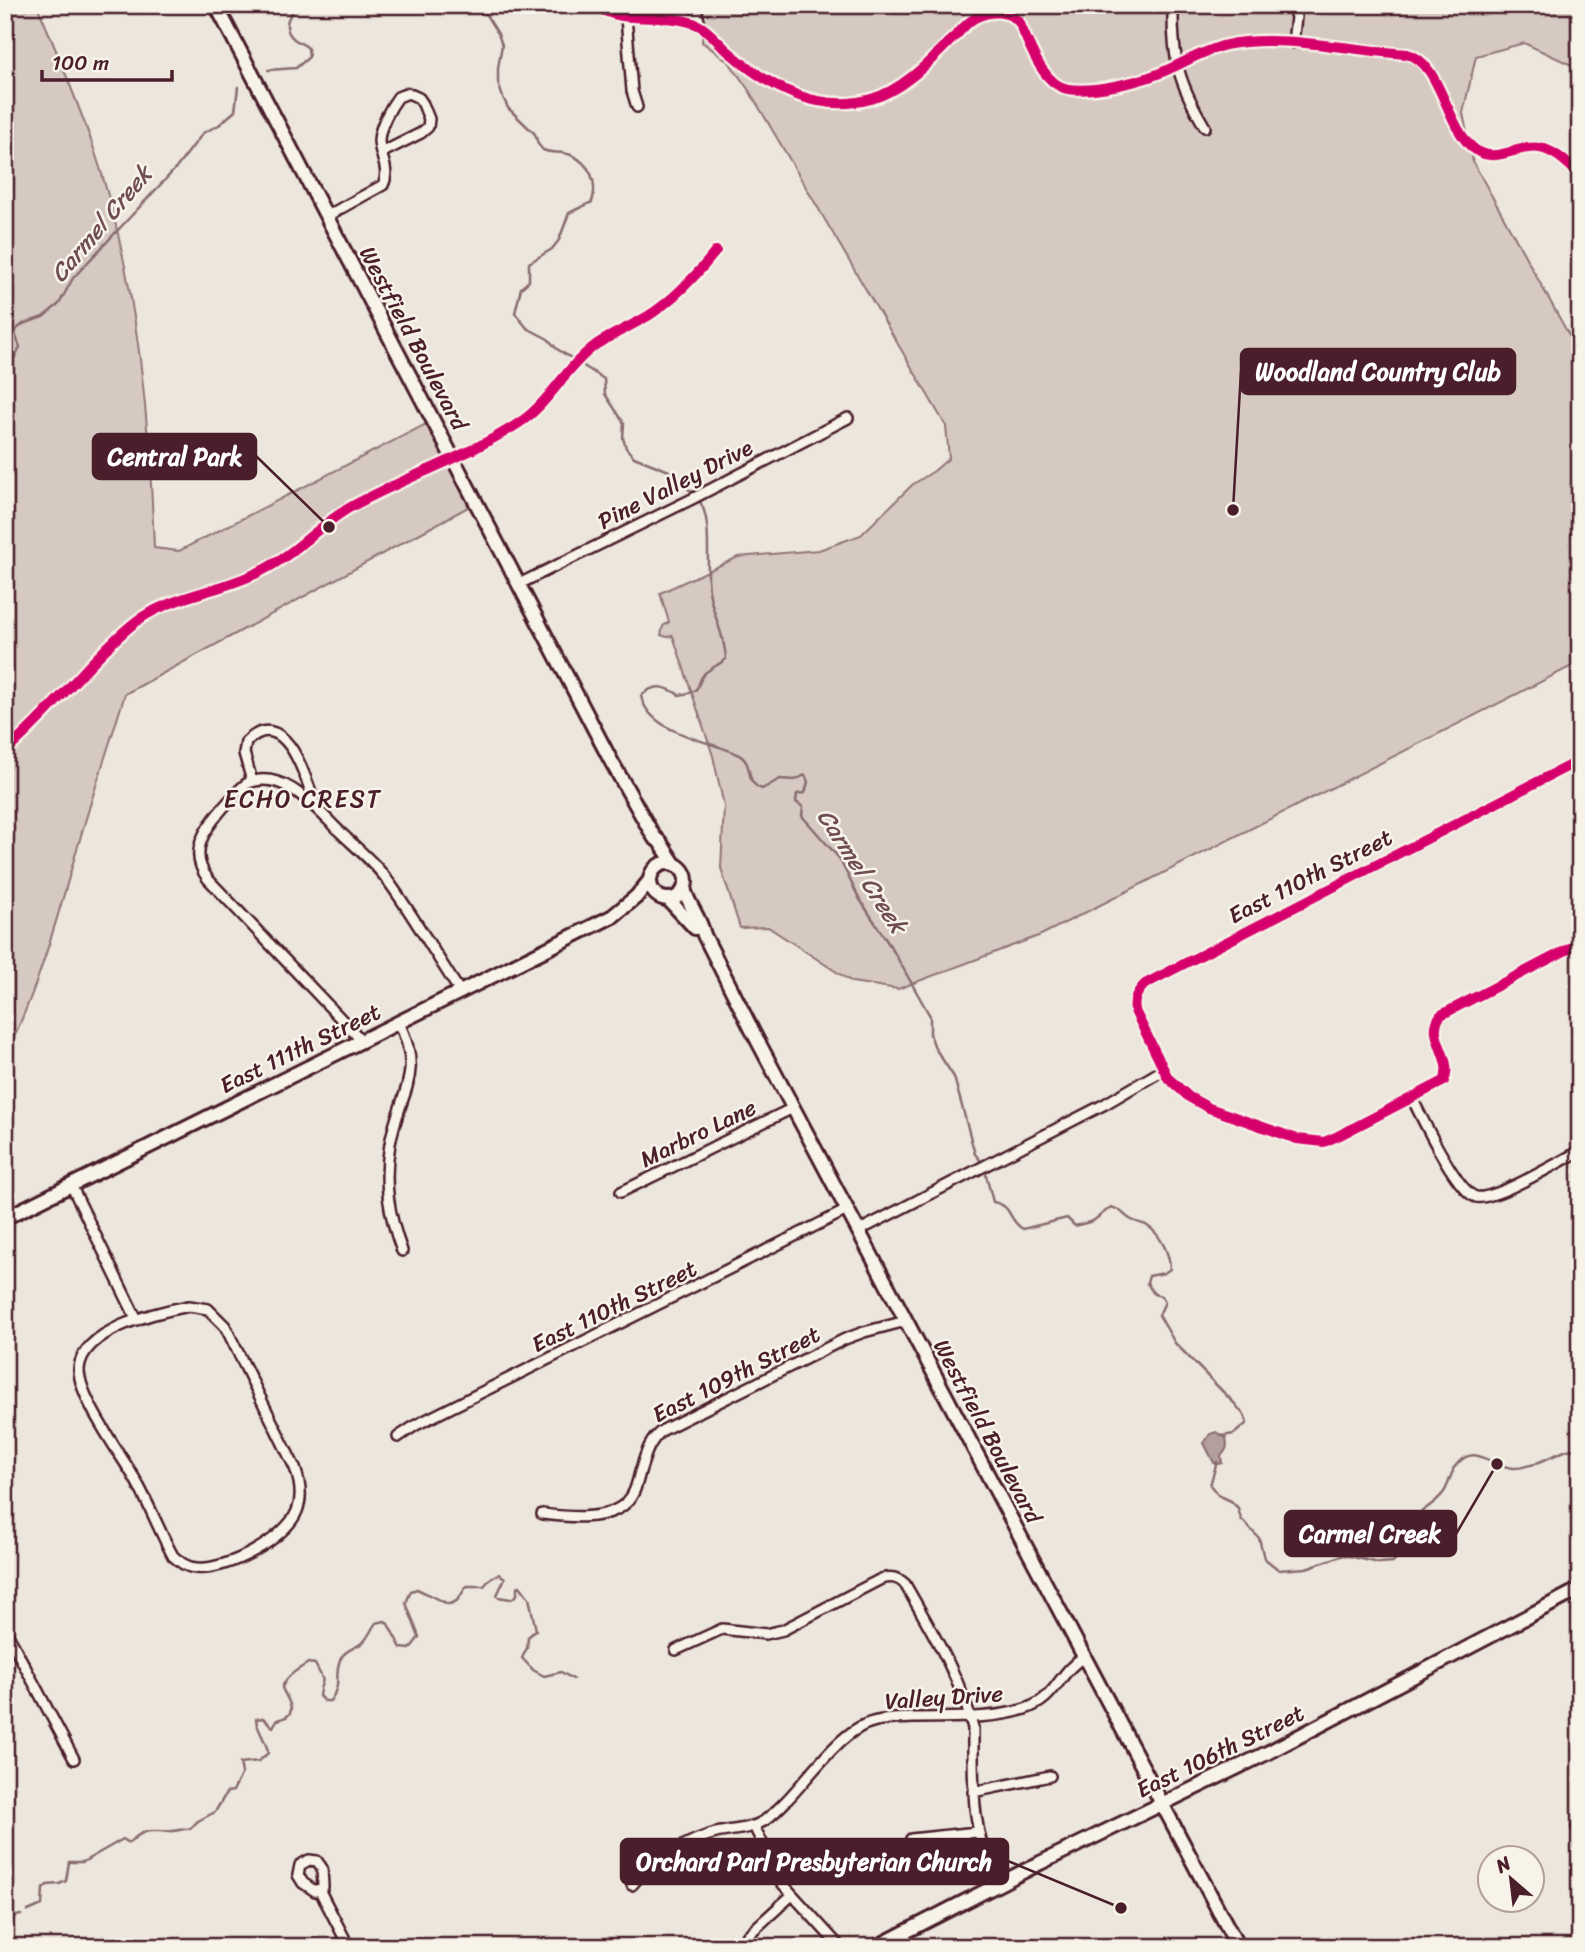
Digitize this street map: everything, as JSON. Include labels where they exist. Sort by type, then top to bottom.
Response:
[{"type":"main road","name":"Westfield Boulevard","points":[[216,5],[608,755],[654,837],[675,865]]},
{"type":"main road","points":[[651,876],[662,864],[675,865],[684,874],[684,888],[676,897],[664,898],[651,888],[651,876],[656,855],[654,837]]},
{"type":"main road","name":"East 111th Street","points":[[5,1218],[613,916],[636,897],[651,876]]},
{"type":"main road","name":"Westfield Boulevard","points":[[684,888],[689,905],[702,925],[704,935],[793,1108],[1238,1947]]},
{"type":"main road","name":"Westfield Boulevard","points":[[664,898],[704,935]]},
{"type":"main road","name":"East 111th Street","points":[[613,916],[622,916],[642,903],[664,898]]},
{"type":"main road","name":"East 106th Street","points":[[876,1947],[996,1885],[1267,1753],[1580,1589]]},
{"type":"street","points":[[594,5],[601,10],[626,16],[664,18],[700,25],[755,74],[779,88],[819,100],[859,102],[884,94],[918,71],[967,24],[977,17],[999,12],[1012,15],[1019,22],[1050,78],[1068,89],[1120,85],[1146,78],[1226,45],[1247,42],[1293,43],[1415,56],[1425,64],[1454,122],[1472,148],[1489,156],[1522,149],[1540,149],[1556,154],[1580,175]]},
{"type":"street","points":[[695,5],[700,25]]},
{"type":"street","points":[[1173,5],[1177,65],[1186,95],[1205,127]]},
{"type":"street","points":[[1292,5],[1296,18],[1293,43]]},
{"type":"street","points":[[626,16],[632,91],[637,107]]},
{"type":"street","points":[[327,216],[383,186],[387,171],[381,153],[379,139],[398,97],[406,93],[419,98],[429,118],[428,127],[381,153]]},
{"type":"street","points":[[5,752],[137,621],[178,599],[229,585],[268,568],[338,514],[522,422],[595,345],[659,308],[696,275],[716,251]]},
{"type":"street","name":"Pine Valley Drive","points":[[519,584],[848,418]]},
{"type":"street","points":[[252,781],[244,753],[246,742],[263,732],[275,733],[285,739],[293,751],[317,808]]},
{"type":"street","name":"East 110th Street","points":[[1163,1070],[1135,1011],[1137,992],[1145,984],[1580,760]]},
{"type":"street","points":[[362,1041],[208,878],[201,866],[198,846],[210,823],[240,788],[252,781],[273,782],[290,788],[317,808],[383,874],[461,993]]},
{"type":"street","points":[[858,1231],[1105,1104],[1163,1070],[1177,1087],[1209,1108],[1308,1141],[1324,1142],[1444,1081],[1448,1066],[1435,1034],[1436,1021],[1441,1015],[1580,943]]},
{"type":"street","points":[[399,1023],[410,1047],[411,1063],[409,1080],[389,1146],[387,1184],[389,1212],[402,1251]]},
{"type":"street","points":[[1412,1098],[1461,1187],[1476,1197],[1486,1197],[1502,1191],[1580,1151]]},
{"type":"street","name":"Marbro Lane","points":[[621,1192],[793,1108]]},
{"type":"street","points":[[71,1185],[137,1320]]},
{"type":"street","name":"East 110th Street","points":[[398,1437],[416,1425],[847,1210]]},
{"type":"street","points":[[189,1306],[208,1309],[215,1314],[225,1326],[240,1354],[295,1468],[300,1491],[297,1512],[292,1520],[280,1533],[222,1565],[197,1569],[182,1564],[173,1556],[140,1488],[83,1388],[79,1370],[89,1345],[137,1320],[189,1306]]},
{"type":"street","name":"East 109th Street","points":[[542,1514],[563,1517],[589,1516],[622,1506],[634,1492],[647,1448],[663,1430],[845,1339],[906,1321]]},
{"type":"street","points":[[676,1650],[722,1629],[766,1634],[783,1630],[881,1579],[895,1577],[905,1584],[936,1639],[971,1716],[974,1728],[973,1791],[977,1832],[996,1885]]},
{"type":"street","points":[[5,1629],[74,1759]]},
{"type":"street","name":"Valley Drive","points":[[632,1885],[640,1874],[655,1863],[702,1838],[754,1826],[771,1816],[838,1745],[859,1727],[893,1719],[1000,1715],[1041,1702],[1058,1686],[1073,1664],[1084,1657]]},
{"type":"street","points":[[973,1791],[1050,1776]]},
{"type":"street","points":[[754,1826],[773,1868],[792,1895],[840,1947]]},
{"type":"street","points":[[911,1839],[977,1832]]},
{"type":"street","points":[[320,1891],[349,1947]]},
{"type":"street","points":[[740,1947],[748,1935],[792,1895]]},
{"type":"shaded area","points":[[37,5],[81,112],[109,197],[131,296],[138,346],[149,447],[154,548],[179,551],[426,424],[470,506],[125,694],[42,966],[5,1056],[5,7]]},
{"type":"shaded area","points":[[704,5],[1580,5],[1580,69],[1524,43],[1476,56],[1463,113],[1473,162],[1580,355],[1580,662],[1041,935],[898,989],[852,982],[768,927],[740,928],[721,868],[724,806],[713,756],[673,636],[661,635],[663,626],[669,622],[660,593],[738,557],[819,550],[861,535],[912,485],[949,458],[946,426],[750,92],[729,62],[702,42]]},
{"type":"shaded area","points":[[1216,1432],[1226,1438],[1227,1443],[1221,1456],[1222,1463],[1218,1464],[1214,1463],[1204,1443],[1210,1434]]},
{"type":"waterway","name":"Carmel Creek","points":[[268,70],[296,68],[309,57],[308,48],[290,35],[287,26],[289,17],[299,5]]},
{"type":"waterway","name":"Carmel Creek","points":[[480,5],[502,45],[498,82],[508,108],[535,134],[543,150],[571,155],[584,163],[594,188],[592,202],[569,213],[559,240],[552,249],[529,263],[529,281],[521,288],[515,313],[527,328],[548,339],[557,349],[604,379],[605,394],[624,423],[623,438],[626,448],[634,457],[669,471],[694,494]]},
{"type":"waterway","name":"Carmel Creek","points":[[5,388],[9,368],[20,347],[15,334],[17,329],[43,317],[59,304],[73,278],[177,167],[203,133],[219,125],[235,111],[238,87]]},
{"type":"waterway","name":"Carmel Creek","points":[[5,406],[5,416]]},
{"type":"waterway","name":"Carmel Creek","points":[[698,499],[706,518],[708,579],[726,659],[705,673],[693,691],[679,695],[660,687],[646,692],[641,696],[646,709],[655,719],[680,734],[742,757],[746,761],[752,782],[762,789],[780,779],[795,780],[805,775],[808,782],[805,793],[797,794],[796,802],[803,807],[802,816],[839,858],[859,898],[894,952],[930,1016],[930,1034],[935,1048],[954,1077],[975,1154],[980,1160]]},
{"type":"waterway","name":"Carmel Creek","points":[[986,1175],[993,1202],[1008,1210],[1023,1229],[1067,1218],[1075,1226],[1093,1221],[1111,1207],[1156,1233],[1170,1263],[1170,1269],[1149,1276],[1147,1283],[1154,1294],[1161,1296],[1165,1302],[1159,1315],[1175,1343],[1235,1404],[1247,1423],[1234,1434],[1222,1436]]},
{"type":"waterway","name":"Carmel Creek","points":[[1537,1463],[1567,1450],[1578,1449],[1580,1453]]},
{"type":"waterway","name":"Carmel Creek","points":[[1453,1469],[1467,1456],[1474,1455],[1513,1468],[1535,1464]]},
{"type":"waterway","name":"Carmel Creek","points":[[1217,1462],[1210,1485],[1218,1495],[1238,1508],[1241,1519],[1259,1538],[1264,1558],[1279,1570],[1306,1568],[1344,1555],[1379,1563],[1393,1562],[1401,1555],[1404,1540],[1400,1529],[1440,1497],[1453,1471]]},
{"type":"waterway","points":[[28,1911],[42,1905],[43,1889],[47,1885],[66,1881],[69,1862],[83,1862],[123,1839],[129,1843],[145,1832],[190,1829],[198,1821],[215,1812],[227,1792],[233,1791],[242,1773],[240,1763],[259,1761],[268,1753],[256,1719],[263,1718],[273,1727],[277,1720],[289,1715],[291,1707],[282,1688],[293,1673],[308,1663],[315,1664],[323,1679],[319,1696],[324,1701],[330,1701],[336,1689],[341,1658],[365,1640],[376,1623],[385,1621],[401,1648],[410,1649],[419,1637],[406,1603],[411,1591],[417,1589],[448,1604],[457,1600],[467,1586],[484,1586],[499,1574],[505,1578],[498,1597],[511,1599],[517,1595],[517,1587],[520,1586],[529,1598],[536,1630],[528,1637],[522,1658],[533,1670],[544,1676],[561,1672],[573,1679]]},
{"type":"waterway","points":[[6,1918],[21,1915]]},
{"type":"cycle path","points":[[594,5],[618,15],[672,19],[698,25],[745,65],[777,86],[813,100],[832,103],[871,99],[894,89],[925,66],[972,20],[993,13],[1010,15],[1019,22],[1044,72],[1059,86],[1068,89],[1105,88],[1132,82],[1211,50],[1247,42],[1292,42],[1407,54],[1418,59],[1427,69],[1456,125],[1473,148],[1489,155],[1540,148],[1557,155],[1580,175]]},
{"type":"cycle path","points":[[5,752],[114,640],[141,618],[170,603],[233,583],[263,570],[349,508],[478,447],[519,423],[540,405],[586,353],[648,316],[676,295],[716,251]]},
{"type":"cycle path","points":[[1580,760],[1145,984],[1136,996],[1135,1011],[1168,1078],[1189,1097],[1209,1108],[1297,1139],[1324,1142],[1444,1081],[1446,1064],[1436,1031],[1441,1015],[1580,943]]},
{"type":"place","name":"Woodland Country Club","points":[[1233,510]]},
{"type":"place","name":"Central Park","points":[[329,527]]},
{"type":"place","name":"Carmel Creek","points":[[1497,1464]]},
{"type":"place","name":"Orchard Parl Presbyterian Church","points":[[1121,1908]]},
{"type":"district","name":"ECHO CREST","points":[[303,799]]}]
